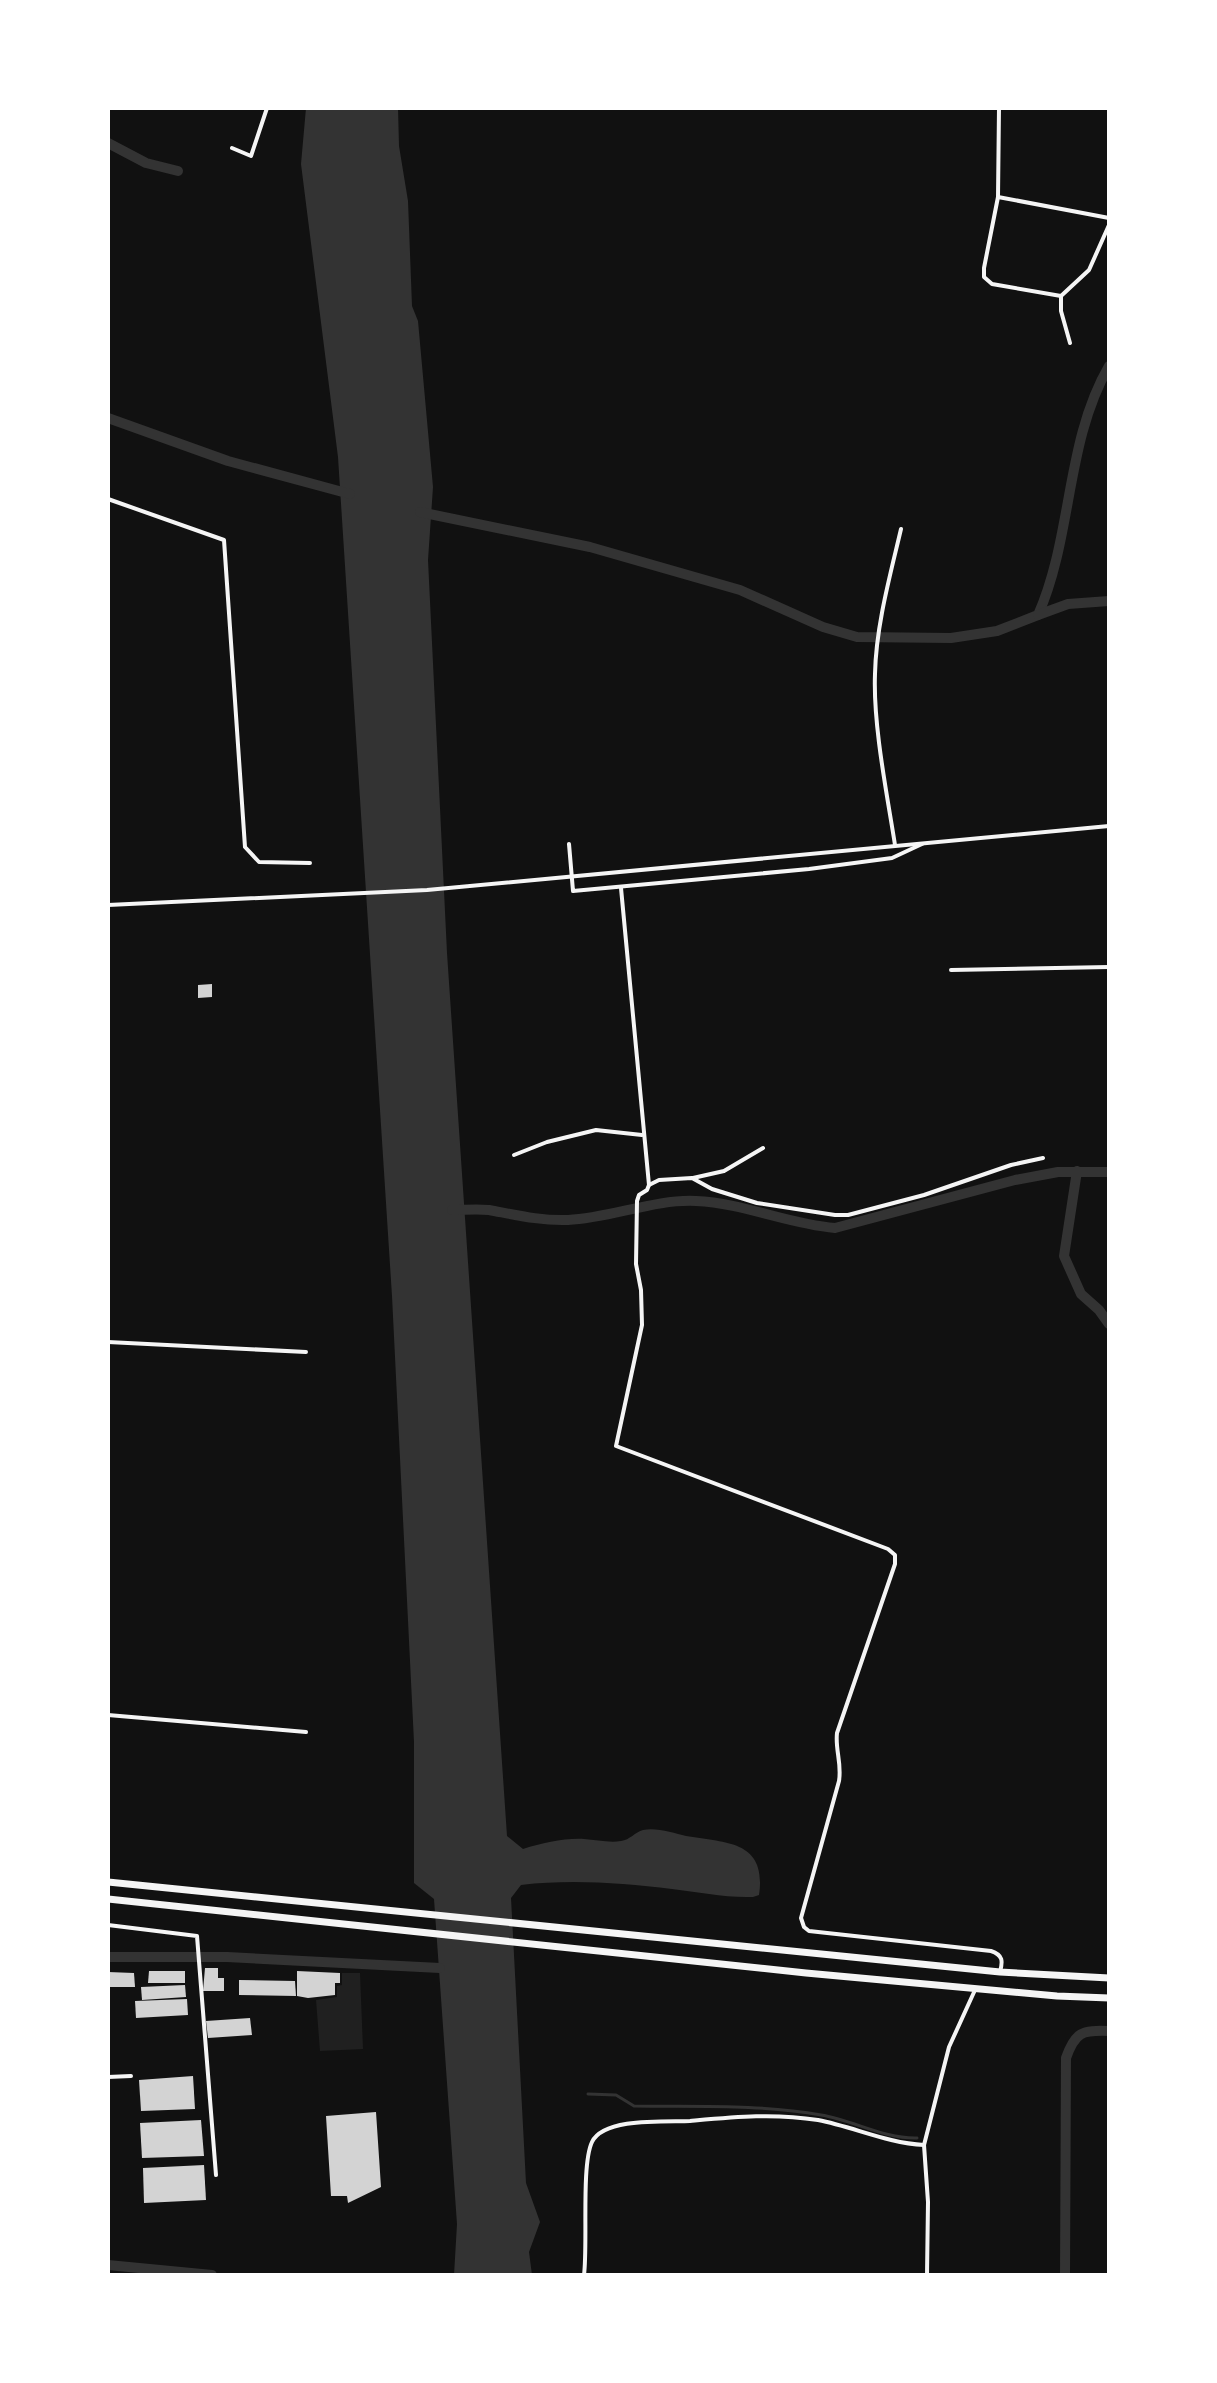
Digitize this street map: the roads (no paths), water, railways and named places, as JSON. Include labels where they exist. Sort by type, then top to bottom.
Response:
[{"type":"main road","points":[[108,1882],[1000,1972],[1109,1978]]},
{"type":"main road","points":[[108,1899],[806,1973],[1109,1998]]},
{"type":"street","points":[[232,148],[251,156],[267,108]]},
{"type":"street","points":[[999,108],[998,197],[984,277],[992,284],[1061,296]]},
{"type":"street","points":[[998,197],[1109,218]]},
{"type":"street","points":[[1070,343],[1061,311],[1061,296],[1089,270],[1109,225]]},
{"type":"street","points":[[108,499],[224,540],[245,847],[259,862],[310,863]]},
{"type":"street","points":[[895,845],[877,717],[876,661],[882,616],[901,529]]},
{"type":"street","points":[[108,905],[427,890],[1109,826]]},
{"type":"street","points":[[569,844],[573,891],[892,858],[925,843]]},
{"type":"street","points":[[621,888],[649,1185],[637,1201],[636,1264],[641,1290],[642,1325],[616,1446],[873,1543],[895,1555],[895,1564],[837,1733],[841,1765],[839,1781],[801,1918],[809,1931],[991,1951],[1001,1956],[1000,1972]]},
{"type":"street","points":[[951,970],[1108,967]]},
{"type":"street","points":[[514,1155],[547,1142],[596,1130],[641,1134],[643,1140]]},
{"type":"street","points":[[649,1185],[659,1180],[692,1178],[724,1171],[763,1148]]},
{"type":"street","points":[[692,1178],[712,1189],[757,1203],[848,1215],[1043,1158]]},
{"type":"street","points":[[108,1342],[306,1352]]},
{"type":"street","points":[[108,1715],[306,1732]]},
{"type":"street","points":[[108,1925],[197,1936],[216,2175]]},
{"type":"street","points":[[927,2275],[928,2202],[924,2145],[949,2047],[975,1989]]},
{"type":"street","points":[[108,2077],[131,2076]]},
{"type":"street","points":[[584,2275],[588,2157],[596,2136],[604,2131],[640,2122],[771,2116],[819,2120],[894,2142],[924,2145]]},
{"type":"waterway","points":[[108,143],[146,163],[178,171]]},
{"type":"waterway","points":[[420,512],[590,547],[740,590],[823,627],[857,637],[951,638],[997,631],[1038,615],[1058,553],[1084,426],[1109,366]]},
{"type":"waterway","points":[[108,418],[228,461],[350,494]]},
{"type":"waterway","points":[[1038,615],[1068,604],[1109,601]]},
{"type":"waterway","points":[[1077,1171],[1064,1256],[1081,1294],[1109,1324]]},
{"type":"waterway","points":[[452,1210],[489,1210],[538,1219],[568,1220],[664,1203],[696,1201],[835,1228],[1015,1180],[1058,1172],[1109,1172]]},
{"type":"waterway","points":[[108,1957],[227,1957],[440,1968]]},
{"type":"waterway","points":[[1065,2275],[1066,2058],[1081,2034],[1109,2031]]},
{"type":"waterway","points":[[588,2094],[616,2095],[634,2106],[798,2111],[833,2117],[893,2136],[917,2138]]},
{"type":"waterway","points":[[108,2265],[212,2275]]}]
